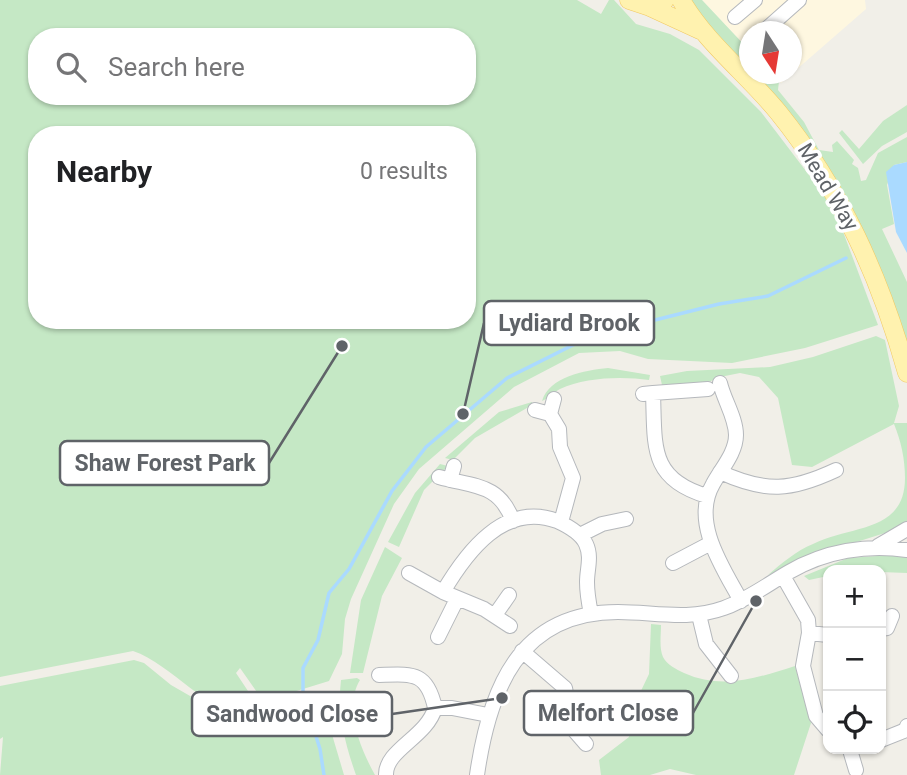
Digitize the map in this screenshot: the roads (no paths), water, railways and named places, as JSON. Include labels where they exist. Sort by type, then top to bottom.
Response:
[{"type":"main road","name":"Mead Way","points":[[629,0],[657,4],[701,30]]},
{"type":"main road","name":"Mead Way","points":[[681,0],[701,30],[778,111],[824,175],[853,225],[875,274],[907,373]]},
{"type":"street","points":[[735,17],[755,0]]},
{"type":"street","points":[[776,21],[799,0]]},
{"type":"street","points":[[707,496],[678,485],[666,473],[657,445],[654,393],[714,386],[734,423],[735,443],[707,496],[711,543],[741,600]]},
{"type":"street","points":[[554,399],[543,412],[559,429],[560,447],[573,478],[561,523]]},
{"type":"street","points":[[720,472],[748,484],[772,488],[807,483],[836,470]]},
{"type":"street","points":[[448,475],[500,496],[513,521]]},
{"type":"street","points":[[443,592],[473,547],[485,536],[513,521],[541,517],[561,523],[580,535],[588,552],[587,585],[591,614]]},
{"type":"street","points":[[580,535],[602,524],[626,519]]},
{"type":"street","points":[[878,546],[907,529]]},
{"type":"street","points":[[678,556],[711,543]]},
{"type":"street","points":[[477,775],[488,715],[505,674],[522,651],[552,628],[591,614],[621,612],[699,615],[741,600],[828,555],[878,546],[907,551]]},
{"type":"street","points":[[409,572],[443,592],[495,615],[510,626]]},
{"type":"street","points":[[783,576],[804,610],[809,633],[803,666],[816,716],[823,724]]},
{"type":"street","points":[[495,615],[509,596]]},
{"type":"street","points":[[438,637],[457,599]]},
{"type":"street","points":[[699,615],[706,644],[731,676]]},
{"type":"street","points":[[809,633],[823,634]]},
{"type":"street","points":[[522,651],[565,688],[569,736],[586,744]]},
{"type":"street","points":[[379,675],[397,668],[421,678],[430,691],[435,708],[425,729],[390,760],[386,775]]},
{"type":"street","points":[[435,708],[488,715]]},
{"type":"street","points":[[886,738],[907,729]]},
{"type":"street","points":[[851,754],[856,770]]},
{"type":"water","points":[[907,162],[907,253],[896,232],[886,172],[894,165]]},
{"type":"waterway","points":[[324,775],[320,749],[303,695],[303,668],[318,640],[329,593],[349,569],[392,491],[426,447],[507,378],[591,336],[719,304],[768,296],[846,258]]},
{"type":"place","name":"Shaw Forest Park","points":[[342,346]]},
{"type":"place","name":"Lydiard Brook","points":[[463,414]]},
{"type":"place","name":"Melfort Close","points":[[756,601]]},
{"type":"place","name":"Sandwood Close","points":[[502,698]]}]
